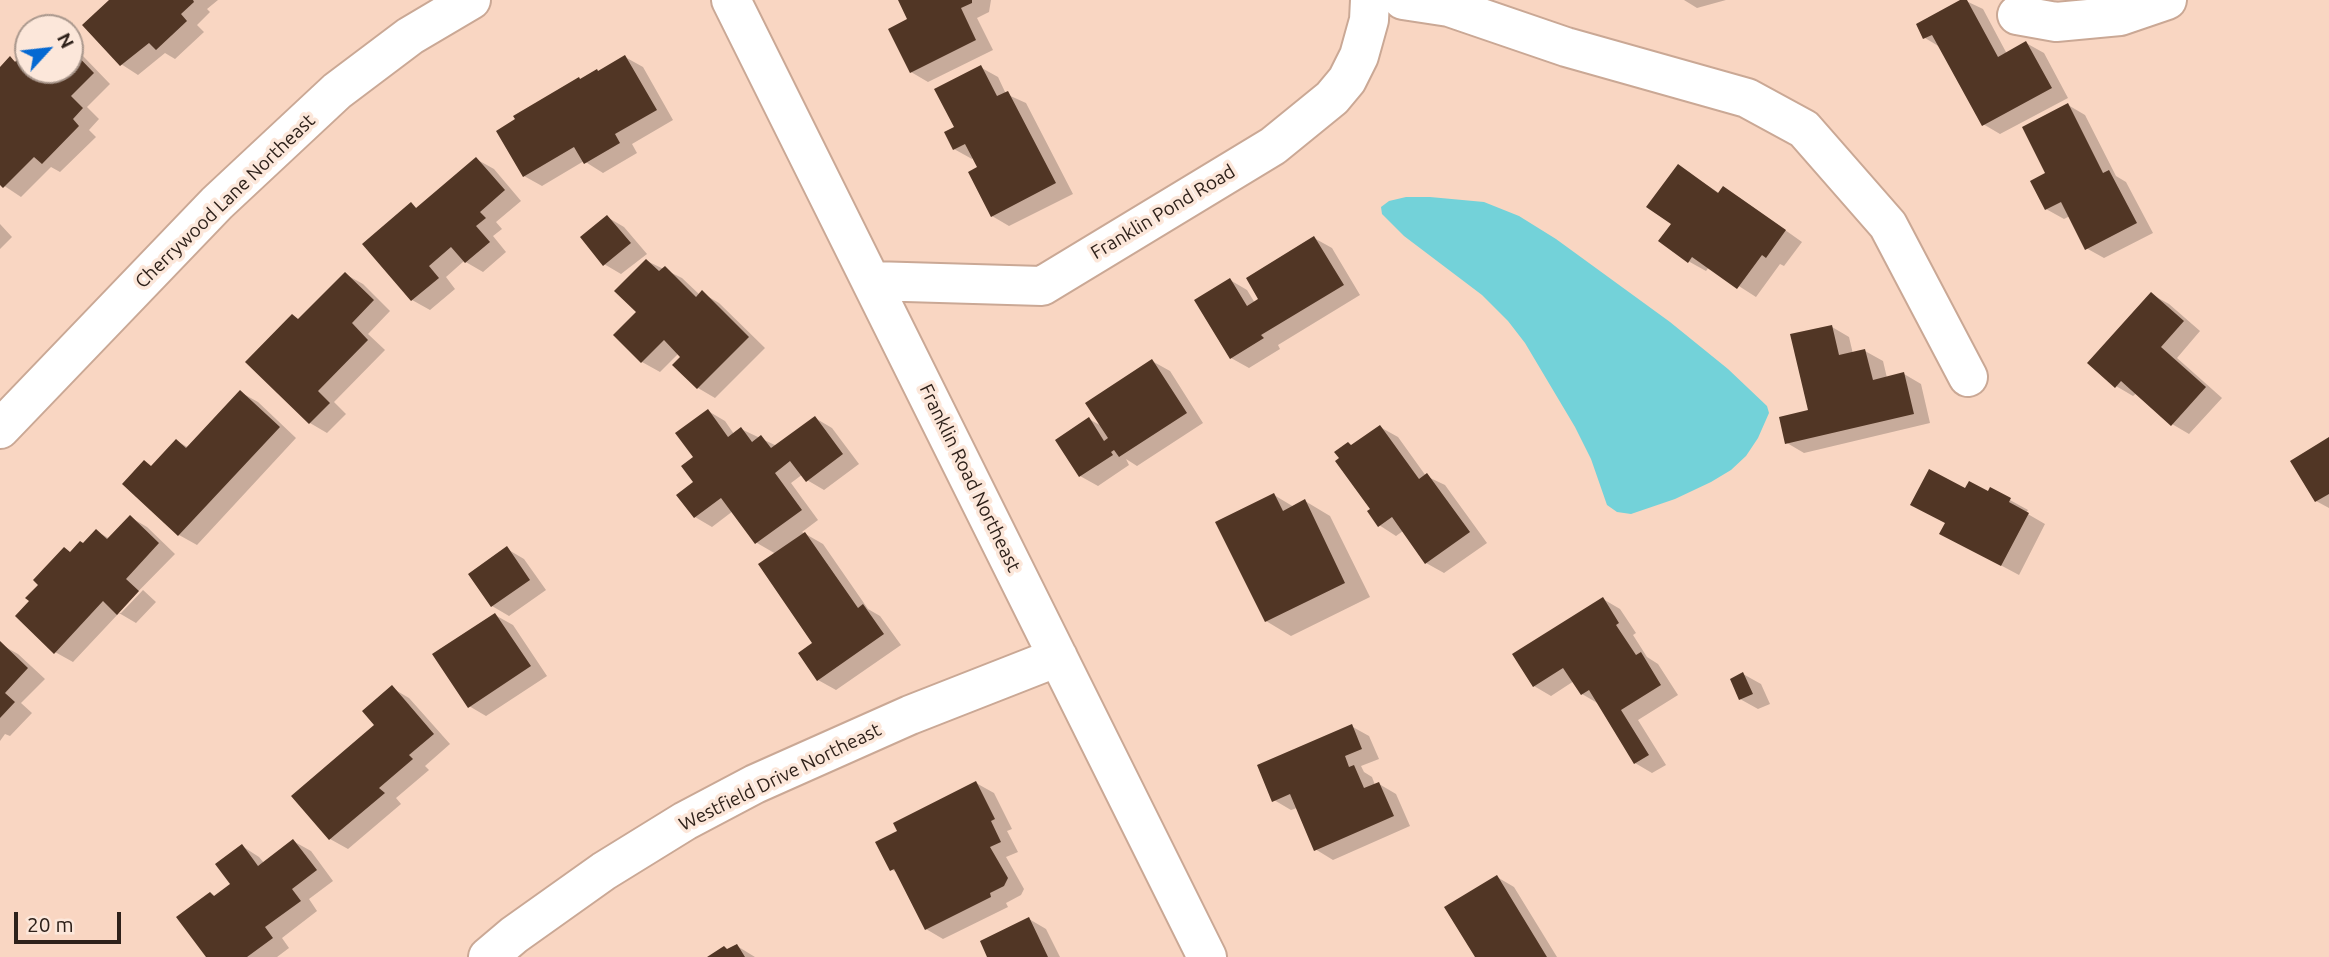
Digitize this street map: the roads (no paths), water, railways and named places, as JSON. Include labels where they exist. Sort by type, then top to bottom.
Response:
[{"type":"street","name":"Cherrywood Lane Northeast","points":[[0,429],[217,203],[337,91],[410,36],[471,0]]},
{"type":"street","name":"Franklin Road Northeast","points":[[731,0],[1207,957]]},
{"type":"street","name":"Franklin Pond Road","points":[[872,281],[1042,286],[1273,146],[1332,98],[1347,79],[1359,56],[1369,20],[1370,0]]},
{"type":"street","points":[[1403,0],[1449,7],[1566,47],[1747,98],[1804,129],[1888,225],[1968,377]]},
{"type":"street","points":[[2017,15],[2056,22],[2120,16],[2167,0]]},
{"type":"street","name":"Westfield Drive Northeast","points":[[488,957],[604,871],[685,821],[755,784],[910,715],[1058,657]]},
{"type":"water","points":[[1406,197],[1484,202],[1519,216],[1556,239],[1670,322],[1728,369],[1767,406],[1769,413],[1746,456],[1731,470],[1675,499],[1631,514],[1617,512],[1607,505],[1591,459],[1575,427],[1525,343],[1508,321],[1482,295],[1404,236],[1382,214],[1381,207],[1389,201]]}]
